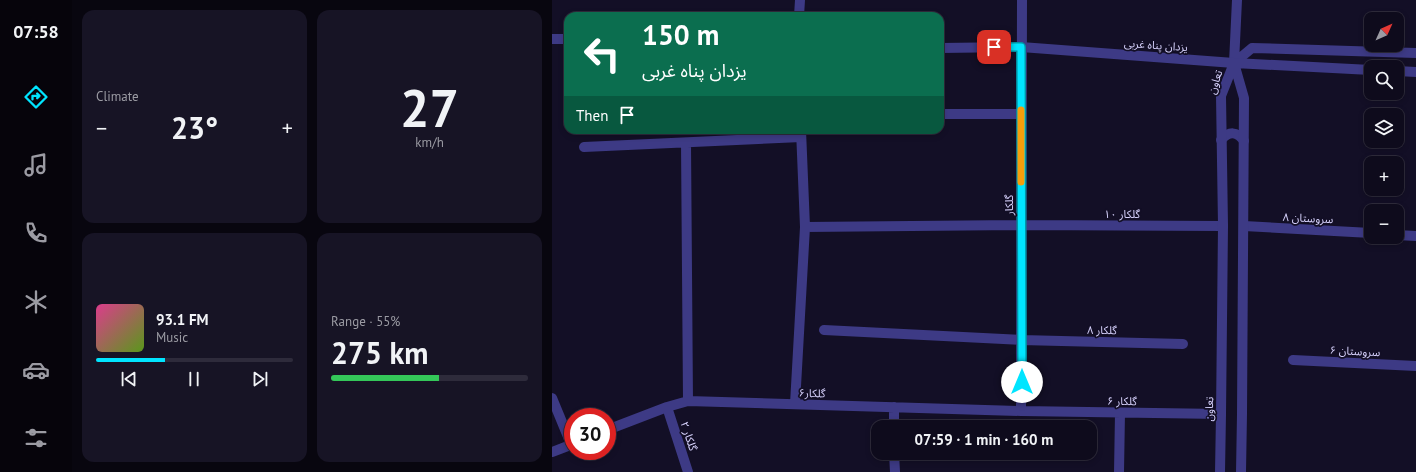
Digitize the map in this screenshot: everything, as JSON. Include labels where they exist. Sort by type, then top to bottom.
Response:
[{"type":"street","points":[[799,12],[800,0]]},
{"type":"street","name":"گلکار","points":[[1022,0],[1022,411]]},
{"type":"street","points":[[1234,63],[1237,0]]},
{"type":"street","points":[[552,39],[564,39]]},
{"type":"street","name":"یزدان پناه غربی","points":[[944,48],[1021,47],[1234,63],[1364,70]]},
{"type":"street","points":[[1234,63],[1252,48],[1416,53]]},
{"type":"street","name":"تعاون","points":[[1220,472],[1223,226],[1221,96],[1234,63]]},
{"type":"street","name":"تعاون","points":[[1234,63],[1244,98],[1241,472]]},
{"type":"street","points":[[1404,71],[1416,72]]},
{"type":"street","points":[[944,114],[1021,114]]},
{"type":"street","points":[[1221,140],[1226,134],[1231,133],[1241,137],[1244,141]]},
{"type":"street","points":[[584,147],[686,143],[801,134],[804,227],[795,404]]},
{"type":"street","points":[[686,143],[688,401]]},
{"type":"street","name":"گلکار ۱۰","points":[[804,227],[1021,225],[1223,226]]},
{"type":"street","name":"سروستان ۸","points":[[1244,226],[1364,234]]},
{"type":"street","points":[[1404,235],[1416,236]]},
{"type":"street","name":"گلکار ۸","points":[[824,330],[1021,340],[1182,344]]},
{"type":"street","name":"سروستان ۶","points":[[1293,360],[1416,366]]},
{"type":"street","points":[[552,398],[564,426]]},
{"type":"street","name":"گلکار۶","points":[[616,427],[667,407],[688,401],[1022,411]]},
{"type":"street","name":"گلکار ۲","points":[[667,407],[688,472]]},
{"type":"street","points":[[894,407],[894,420]]},
{"type":"street","name":"گلکار ۶","points":[[1022,411],[1221,414]]},
{"type":"street","points":[[1120,413],[1120,472]]},
{"type":"street","points":[[552,452],[564,447]]},
{"type":"street","points":[[894,460],[895,472]]},
{"type":"slow traffic","points":[[1021,110],[1021,182]]},
{"type":"route","points":[[994,47],[1021,47],[1022,382]]}]
